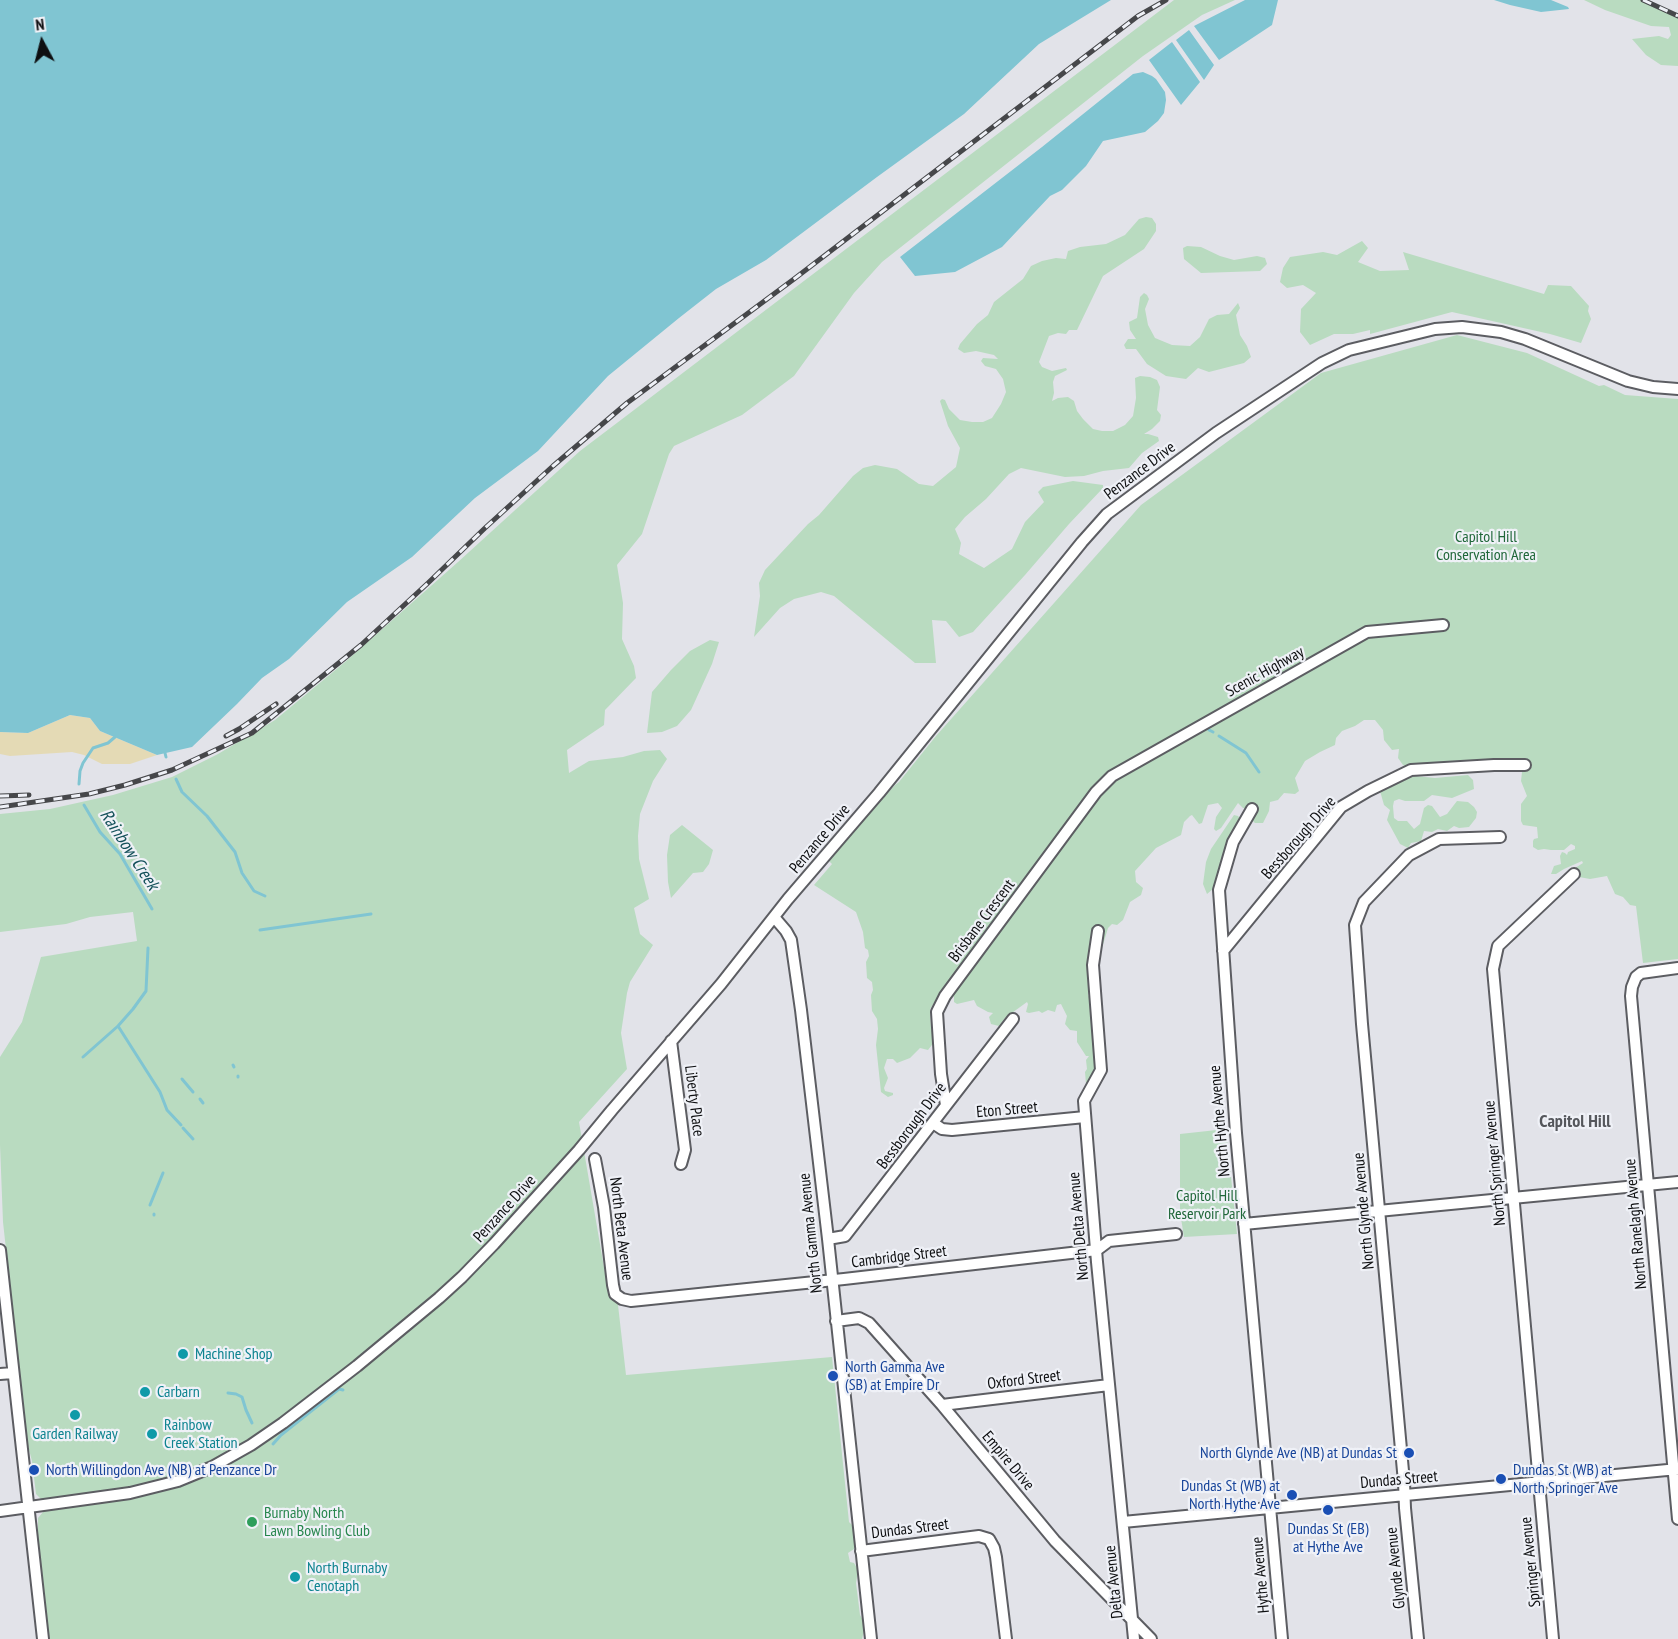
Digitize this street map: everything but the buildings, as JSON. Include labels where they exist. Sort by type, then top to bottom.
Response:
[{"type":"street","name":"Penzance Drive","points":[[28,1507],[109,1497],[153,1488],[200,1472],[235,1454],[283,1424],[385,1343],[462,1277],[579,1150],[721,984],[1107,514],[1216,433],[1322,363],[1349,350],[1427,331],[1462,327],[1481,328],[1525,339],[1628,381],[1653,387],[1678,389]]},
{"type":"street","name":"Scenic Highway","points":[[1112,776],[1367,632],[1443,625]]},
{"type":"street","name":"Bessborough Drive","points":[[1222,951],[1341,807],[1411,770],[1525,765]]},
{"type":"street","name":"Brisbane Crescent","points":[[946,1105],[941,1074],[937,1012],[945,996],[1096,792],[1112,776]]},
{"type":"street","name":"North Hythe Avenue","points":[[1252,809],[1233,842],[1219,890],[1236,1133],[1270,1508]]},
{"type":"street","name":"North Glynde Avenue","points":[[1404,1495],[1354,925],[1364,902],[1409,855],[1439,839],[1500,837]]},
{"type":"street","name":"North Springer Avenue","points":[[1538,1482],[1493,969],[1498,946],[1574,874]]},
{"type":"street","name":"North Gamma Avenue","points":[[774,918],[791,940],[801,1010],[871,1639]]},
{"type":"street","name":"North Delta Avenue","points":[[1098,931],[1093,965],[1101,1070],[1084,1101],[1123,1522]]},
{"type":"street","name":"North Ranelagh Avenue","points":[[1678,968],[1641,973],[1636,977],[1631,996],[1678,1519]]},
{"type":"street","name":"Bessborough Drive","points":[[828,1239],[845,1236],[1013,1019]]},
{"type":"street","name":"Liberty Place","points":[[671,1041],[685,1150],[681,1164]]},
{"type":"street","name":"Eton Street","points":[[933,1124],[942,1129],[952,1130],[1085,1118]]},
{"type":"street","name":"North Beta Avenue","points":[[595,1159],[599,1171],[613,1285],[615,1294],[622,1299]]},
{"type":"street","points":[[1244,1224],[1678,1182]]},
{"type":"street","name":"Cambridge Street","points":[[622,1299],[639,1301],[1097,1250],[1108,1241],[1176,1234]]},
{"type":"street","points":[[0,1250],[43,1639]]},
{"type":"street","name":"Empire Drive","points":[[836,1321],[860,1318],[869,1323],[942,1405],[1055,1541],[1151,1639]]},
{"type":"street","points":[[0,1374],[14,1373]]},
{"type":"street","name":"Oxford Street","points":[[942,1405],[1109,1385]]},
{"type":"street","name":"Dundas Street","points":[[1123,1522],[1675,1470]]},
{"type":"street","name":"Springer Avenue","points":[[1538,1482],[1553,1639]]},
{"type":"street","name":"Glynde Avenue","points":[[1404,1495],[1418,1639]]},
{"type":"street","points":[[0,1511],[28,1507]]},
{"type":"street","name":"Hythe Avenue","points":[[1270,1508],[1282,1639]]},
{"type":"street","name":"Delta Avenue","points":[[1123,1522],[1134,1639]]},
{"type":"street","name":"Dundas Street","points":[[861,1551],[979,1536],[989,1539],[994,1548],[1006,1639]]},
{"type":"green space","points":[[1174,0],[1235,0],[1202,15],[1143,56],[882,262],[854,293],[794,376],[742,415],[674,446],[669,454],[642,534],[617,565],[623,603],[622,639],[634,666],[636,678],[605,710],[604,725],[567,750],[569,773],[589,761],[623,757],[644,751],[660,750],[667,759],[653,781],[640,814],[639,859],[649,899],[634,908],[640,934],[653,945],[630,982],[627,993],[621,1033],[627,1069],[579,1122],[607,1285],[618,1305],[626,1375],[832,1357],[849,1522],[853,1526],[855,1544],[854,1549],[848,1553],[850,1562],[854,1563],[858,1570],[856,1583],[860,1615],[863,1620],[862,1639],[48,1639],[38,1544],[38,1518],[43,1512],[54,1508],[47,1500],[41,1499],[36,1494],[27,1442],[3,1222],[0,1057],[22,1022],[41,957],[137,941],[133,912],[90,917],[66,924],[0,932],[0,814],[50,809],[113,795],[172,777],[218,754],[275,720],[345,662],[580,451]]},
{"type":"green space","points":[[1584,0],[1643,0],[1678,16],[1678,66],[1661,65],[1646,55],[1632,39],[1659,36],[1668,39],[1671,35],[1669,27],[1651,26]]},
{"type":"green space","points":[[1152,218],[1156,224],[1156,231],[1144,249],[1103,276],[1077,330],[1049,336],[1039,362],[1042,367],[1052,371],[1066,368],[1067,370],[1055,376],[1052,401],[1068,397],[1074,401],[1077,411],[1093,429],[1102,431],[1113,431],[1125,425],[1133,416],[1136,398],[1135,378],[1140,376],[1157,380],[1160,387],[1157,410],[1161,415],[1160,421],[1144,434],[1158,437],[1159,441],[1142,453],[1129,468],[1065,477],[1021,468],[1009,474],[986,499],[965,517],[955,529],[961,543],[959,554],[984,568],[1012,549],[1025,522],[1044,502],[1038,492],[1043,487],[1073,481],[1103,485],[1103,488],[973,632],[959,637],[946,621],[932,620],[936,663],[915,663],[834,596],[821,592],[794,599],[780,608],[754,637],[760,596],[759,583],[765,570],[819,515],[853,476],[863,468],[875,465],[897,469],[919,484],[933,486],[956,467],[960,448],[948,426],[940,401],[945,400],[949,409],[960,420],[983,422],[992,418],[1006,392],[1003,379],[996,369],[985,366],[981,361],[983,358],[998,359],[994,355],[976,351],[964,353],[958,349],[977,324],[988,315],[994,302],[1023,279],[1031,266],[1056,258],[1066,259],[1068,251],[1080,247],[1106,244],[1125,235],[1139,219]]},
{"type":"green space","points":[[1362,241],[1368,248],[1358,262],[1380,271],[1409,270],[1403,252],[1544,294],[1548,285],[1571,286],[1589,306],[1591,319],[1581,343],[1452,312],[1370,334],[1370,330],[1353,334],[1334,334],[1310,345],[1300,332],[1301,309],[1316,293],[1303,285],[1287,288],[1280,282],[1283,268],[1290,257],[1323,252],[1337,255]]},
{"type":"green space","points":[[1201,247],[1234,260],[1257,256],[1265,258],[1267,264],[1260,271],[1201,273],[1184,259],[1183,248]]},
{"type":"green space","points":[[1144,293],[1149,299],[1145,309],[1148,325],[1155,338],[1172,345],[1190,346],[1200,337],[1209,319],[1217,315],[1229,314],[1238,303],[1240,308],[1236,315],[1240,335],[1251,357],[1244,363],[1209,372],[1198,368],[1186,379],[1166,376],[1147,364],[1136,349],[1126,349],[1124,345],[1128,339],[1136,339],[1130,330],[1129,322],[1137,318],[1140,297]]},
{"type":"green space","name":"Capitol Hill Conservation Area","points":[[1457,335],[1527,353],[1599,386],[1604,385],[1625,395],[1678,399],[1678,959],[1643,963],[1636,906],[1630,905],[1623,897],[1615,894],[1607,876],[1590,879],[1579,877],[1573,871],[1583,863],[1582,861],[1556,874],[1551,874],[1554,866],[1561,864],[1562,852],[1567,855],[1575,849],[1575,846],[1571,844],[1564,850],[1538,850],[1533,847],[1534,839],[1538,838],[1537,827],[1523,825],[1521,821],[1521,804],[1527,796],[1521,781],[1522,772],[1529,762],[1526,760],[1517,763],[1495,760],[1447,761],[1411,768],[1403,765],[1398,758],[1399,749],[1392,750],[1384,740],[1383,730],[1375,720],[1364,720],[1342,731],[1336,738],[1335,745],[1305,761],[1295,778],[1299,791],[1295,794],[1284,793],[1278,800],[1270,802],[1269,811],[1263,823],[1255,823],[1252,820],[1256,810],[1243,808],[1238,803],[1221,828],[1216,831],[1214,829],[1216,817],[1222,808],[1218,803],[1208,805],[1202,823],[1199,824],[1192,815],[1190,816],[1184,822],[1181,835],[1156,848],[1135,871],[1136,882],[1143,888],[1141,895],[1130,902],[1123,920],[1108,928],[1102,948],[1088,972],[1091,983],[1088,995],[1091,1000],[1091,1015],[1100,1069],[1090,1086],[1086,1084],[1085,1072],[1086,1060],[1089,1056],[1086,1056],[1077,1042],[1077,1031],[1070,1030],[1065,1024],[1067,1016],[1061,1004],[1057,1005],[1055,1012],[1048,1010],[1042,1013],[1039,1011],[1029,1013],[1026,1012],[1027,1002],[1005,1018],[999,1026],[991,1024],[989,1017],[993,1013],[977,1006],[974,1000],[957,1004],[954,1002],[952,994],[961,969],[948,982],[930,1009],[931,1028],[935,1041],[928,1050],[920,1048],[910,1058],[897,1063],[893,1059],[887,1059],[884,1068],[888,1078],[884,1088],[893,1095],[888,1097],[881,1092],[876,1045],[877,1019],[872,1011],[873,990],[872,982],[867,978],[866,962],[869,956],[865,948],[863,932],[856,912],[814,885],[832,864],[829,858],[851,828],[899,782],[936,736],[1141,505],[1321,373]]},
{"type":"green space","points":[[710,640],[719,642],[712,664],[691,710],[677,726],[662,732],[647,733],[652,692],[690,651]]},
{"type":"green space","points":[[1468,775],[1473,780],[1474,789],[1452,798],[1432,795],[1424,801],[1399,799],[1394,801],[1393,806],[1394,818],[1398,821],[1407,821],[1414,829],[1420,824],[1424,808],[1428,805],[1432,806],[1440,817],[1447,814],[1457,801],[1468,802],[1477,812],[1476,818],[1469,827],[1454,826],[1447,831],[1438,829],[1432,832],[1424,831],[1421,841],[1411,843],[1408,848],[1400,844],[1387,820],[1390,810],[1384,805],[1380,791],[1383,786],[1415,776],[1435,778]]},
{"type":"green space","points":[[1234,815],[1242,821],[1219,884],[1207,894],[1203,884],[1206,862],[1211,849]]},
{"type":"green space","points":[[682,825],[713,850],[709,864],[703,872],[693,873],[671,898],[667,855],[670,835]]},
{"type":"green space","name":"Capitol Hill Reservoir Park","points":[[1226,1129],[1237,1234],[1184,1237],[1180,1212],[1180,1134]]},
{"type":"sand","points":[[70,715],[90,718],[100,731],[157,755],[130,764],[102,764],[72,752],[10,756],[0,754],[0,732],[28,733]]},
{"type":"water","points":[[0,0],[1111,0],[1039,44],[964,114],[766,260],[716,289],[679,318],[608,376],[538,451],[475,498],[412,557],[347,602],[289,659],[262,678],[192,747],[157,755],[100,731],[90,718],[70,715],[28,733],[0,732]]},
{"type":"water","points":[[1245,0],[1278,0],[1272,25],[1219,60],[1194,26]]},
{"type":"water","points":[[1494,0],[1551,0],[1569,9],[1541,12]]},
{"type":"water","points":[[1189,30],[1214,65],[1204,80],[1176,40]]},
{"type":"water","points":[[1172,42],[1200,82],[1181,105],[1149,60]]},
{"type":"water","points":[[1143,72],[1156,79],[1165,92],[1164,113],[1158,121],[1145,132],[1103,141],[1086,166],[1062,190],[1050,196],[1002,247],[955,272],[915,276],[900,257],[1133,74]]},
{"type":"waterway","points":[[1209,730],[1213,732]]},
{"type":"waterway","points":[[1219,736],[1246,753],[1259,772]]},
{"type":"waterway","points":[[79,784],[83,763],[93,748],[108,743],[115,737]]},
{"type":"waterway","points":[[165,753],[166,757]]},
{"type":"waterway","points":[[176,779],[182,792],[207,816],[235,852],[242,873],[254,891],[265,896]]},
{"type":"waterway","name":"Rainbow Creek","points":[[84,805],[100,832],[120,854],[152,909]]},
{"type":"waterway","points":[[260,930],[371,914]]},
{"type":"waterway","name":"Rainbow Creek","points":[[148,948],[146,991],[118,1026],[160,1092],[167,1110],[181,1125]]},
{"type":"waterway","points":[[83,1057],[118,1026]]},
{"type":"waterway","points":[[182,1079],[193,1092]]},
{"type":"waterway","points":[[200,1099],[203,1103]]},
{"type":"waterway","name":"Rainbow Creek","points":[[183,1128],[193,1139]]},
{"type":"waterway","points":[[150,1205],[163,1173]]},
{"type":"waterway","points":[[273,1444],[339,1389],[343,1390]]},
{"type":"waterway","points":[[228,1393],[242,1397],[252,1423]]},
{"type":"railway","points":[[0,807],[89,794],[125,785],[172,770],[252,733],[361,645],[553,466],[627,403],[794,279],[1138,16],[1166,0]]},
{"type":"railway","points":[[1643,0],[1678,16]]},
{"type":"railway","points":[[226,736],[276,704]]},
{"type":"railway","points":[[0,796],[29,795]]},
{"type":"place","name":"Machine Shop","points":[[183,1354]]},
{"type":"place","name":"North Gamma Ave (SB) at Empire Dr","points":[[833,1376]]},
{"type":"place","name":"Carbarn","points":[[145,1392]]},
{"type":"place","name":"Garden Railway","points":[[75,1415]]},
{"type":"place","name":"Rainbow Creek Station","points":[[152,1434]]},
{"type":"place","name":"North Glynde Ave (NB) at Dundas St","points":[[1409,1453]]},
{"type":"place","name":"North Willingdon Ave (NB) at Penzance Dr","points":[[34,1470]]},
{"type":"place","name":"Dundas St (WB) at North Springer Ave","points":[[1501,1479]]},
{"type":"place","name":"Dundas St (WB) at North Hythe Ave","points":[[1292,1495]]},
{"type":"place","name":"Dundas St (EB) at Hythe Ave","points":[[1328,1510]]},
{"type":"place","name":"Burnaby North Lawn Bowling Club","points":[[252,1522]]},
{"type":"place","name":"North Burnaby Cenotaph","points":[[295,1577]]},
{"type":"district","name":"Capitol Hill","points":[[1575,1122]]}]
